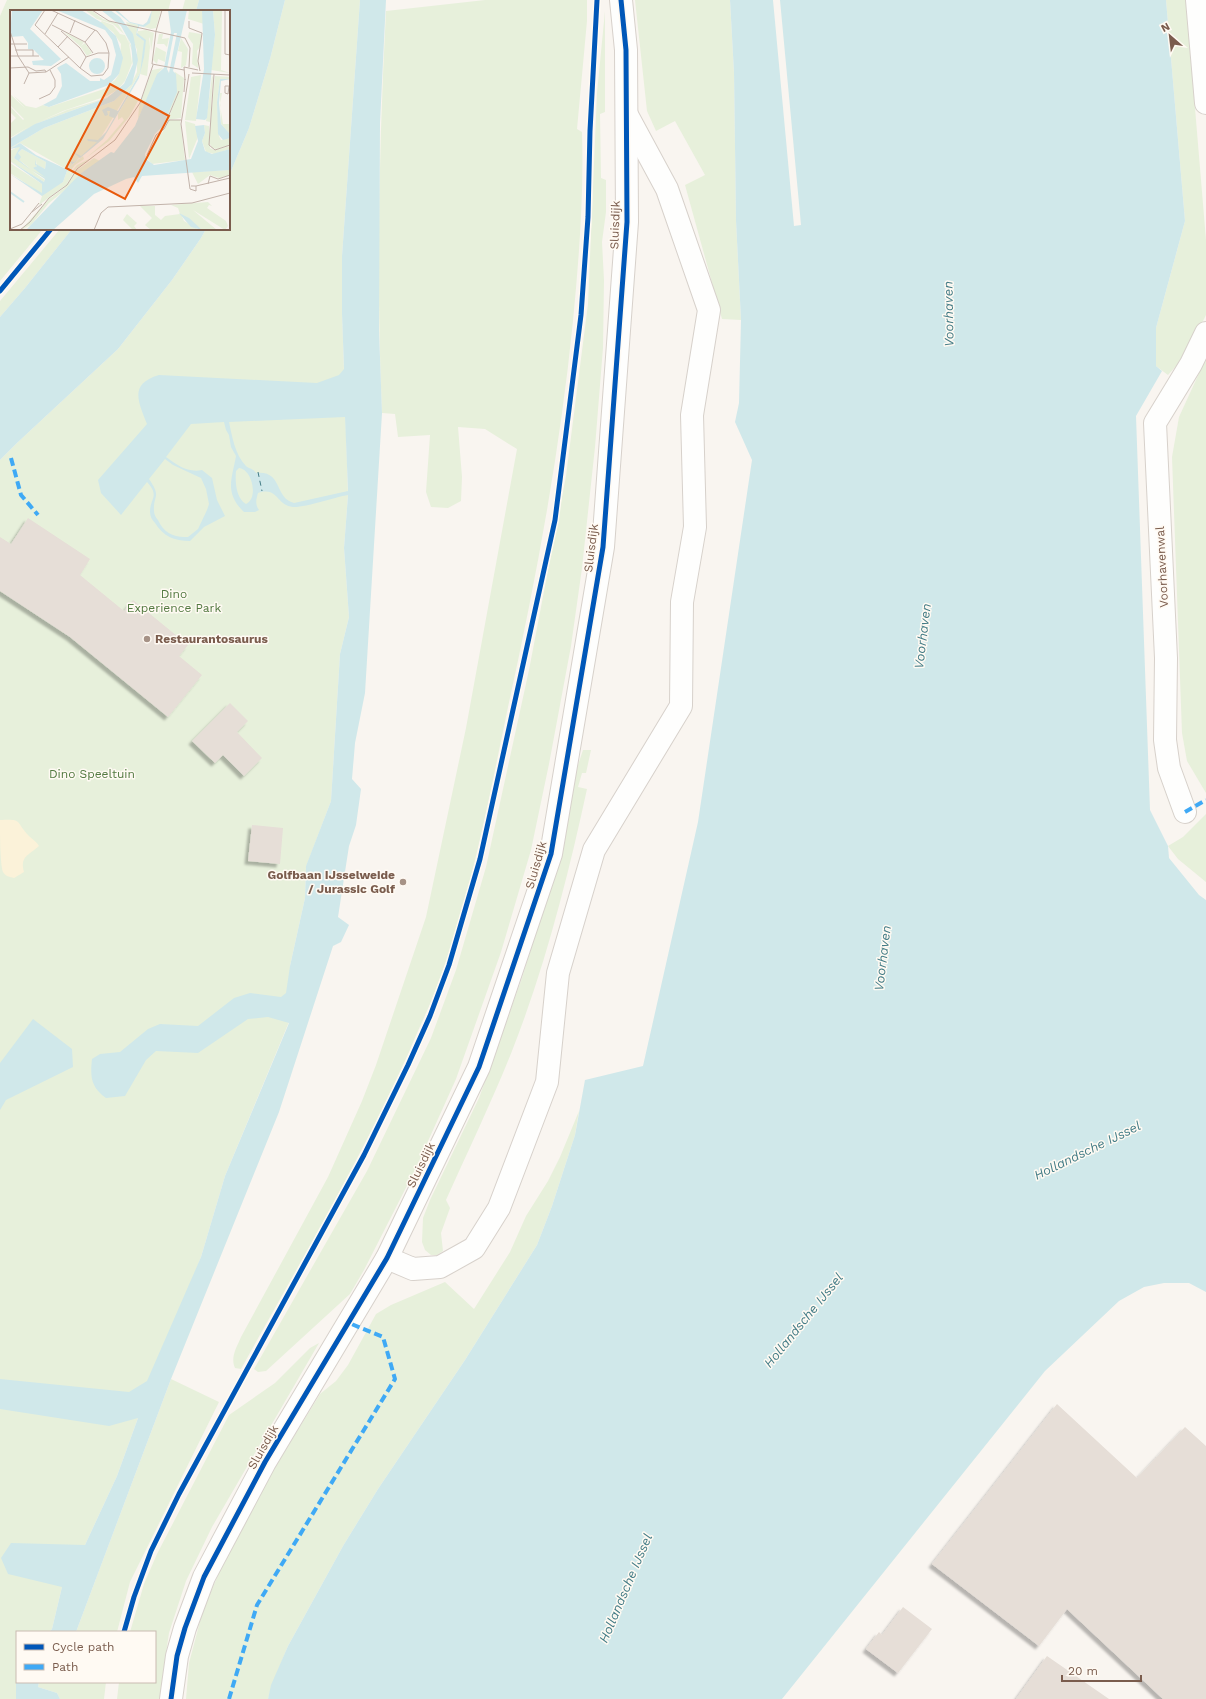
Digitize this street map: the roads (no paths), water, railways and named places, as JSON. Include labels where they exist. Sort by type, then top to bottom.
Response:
[{"type":"street","name":"Sluisdijk","points":[[171,1699],[177,1656],[185,1628],[204,1577],[261,1469],[387,1258],[479,1066],[551,854],[603,547],[627,222],[626,50],[621,0]]},
{"type":"street","points":[[1197,0],[1206,103]]},
{"type":"street","points":[[387,1258],[413,1269],[440,1267],[474,1248],[499,1208],[547,1082],[558,973],[594,850],[681,706],[682,602],[695,527],[692,415],[709,310],[667,189],[626,113]]},
{"type":"street","name":"Voorhavenwal","points":[[1185,812],[1169,768],[1165,740],[1166,658],[1155,423],[1191,364],[1206,333]]},
{"type":"water","points":[[199,0],[285,0],[270,59],[249,128],[230,174],[230,10],[196,10]]},
{"type":"water","points":[[360,0],[386,0],[380,123],[379,330],[382,413],[365,693],[355,743],[352,779],[361,789],[356,825],[349,846],[338,917],[349,925],[341,942],[333,946],[279,1112],[171,1379],[76,1631],[50,1631],[52,1629],[62,1587],[8,1574],[1,1558],[11,1543],[85,1545],[117,1476],[138,1418],[109,1426],[0,1409],[0,1379],[129,1392],[147,1381],[201,1257],[225,1176],[289,1023],[268,1017],[248,1019],[198,1053],[156,1051],[146,1060],[125,1096],[106,1098],[97,1090],[94,1086],[91,1071],[92,1059],[100,1054],[120,1052],[148,1029],[160,1024],[198,1026],[234,998],[250,993],[281,997],[286,993],[290,966],[305,898],[306,866],[331,801],[340,654],[349,617],[344,548],[348,495],[304,506],[293,507],[287,506],[270,492],[258,493],[256,502],[259,510],[255,512],[244,512],[238,505],[232,492],[231,486],[236,456],[231,447],[229,435],[224,422],[191,424],[166,457],[187,469],[197,471],[202,470],[212,478],[217,500],[225,516],[204,527],[190,541],[174,539],[158,528],[153,521],[150,512],[154,494],[147,482],[121,515],[101,493],[98,480],[147,424],[138,394],[143,383],[159,375],[317,383],[339,375],[344,369],[342,256]],"holes":[[[345,417],[348,491],[294,503],[288,500],[283,496],[275,480],[271,476],[265,473],[256,473],[242,462],[234,445],[229,422]],[[165,459],[173,465],[201,478],[206,489],[209,504],[207,510],[198,529],[188,537],[178,537],[170,534],[163,528],[154,513],[156,493],[149,479]],[[239,468],[247,473],[252,484],[252,496],[250,501],[246,504],[240,498],[236,485],[236,471]]]},
{"type":"water","points":[[730,0],[1166,0],[1185,221],[1156,328],[1156,366],[1162,371],[1136,416],[1150,810],[1168,846],[1169,858],[1199,895],[1206,900],[1206,1292],[1189,1283],[1164,1283],[1144,1287],[1119,1301],[1045,1371],[782,1699],[268,1699],[271,1685],[288,1646],[343,1546],[378,1489],[465,1360],[537,1245],[552,1206],[575,1135],[585,1080],[643,1066],[698,822],[752,460],[735,422],[739,403],[741,320],[736,221],[734,73]]},
{"type":"water","points":[[71,230],[205,230],[172,280],[118,349],[0,460],[0,317]]},
{"type":"water","points":[[33,1019],[72,1049],[73,1067],[6,1100],[0,1110],[0,1063]]},
{"type":"water","points":[[16,1683],[39,1683],[38,1687],[57,1693],[60,1699],[16,1699]]},
{"type":"place","name":"Restaurantosaurus","points":[[147,639]]},
{"type":"place","name":"Golfbaan IJsselweide / Jurassic Golf","points":[[403,882]]},
{"type":"water label","name":"Voorhaven","points":[[948,314]]},
{"type":"water label","name":"Voorhaven","points":[[922,636]]},
{"type":"water label","name":"Voorhaven","points":[[882,958]]},
{"type":"water label","name":"Hollandsche IJssel","points":[[1087,1150]]},
{"type":"water label","name":"Hollandsche IJssel","points":[[803,1320]]},
{"type":"water label","name":"Hollandsche IJssel","points":[[625,1588]]},
{"type":"park label","name":"Dino Experience Park","points":[[174,601]]},
{"type":"park label","name":"Dino Speeltuin","points":[[92,774]]}]
